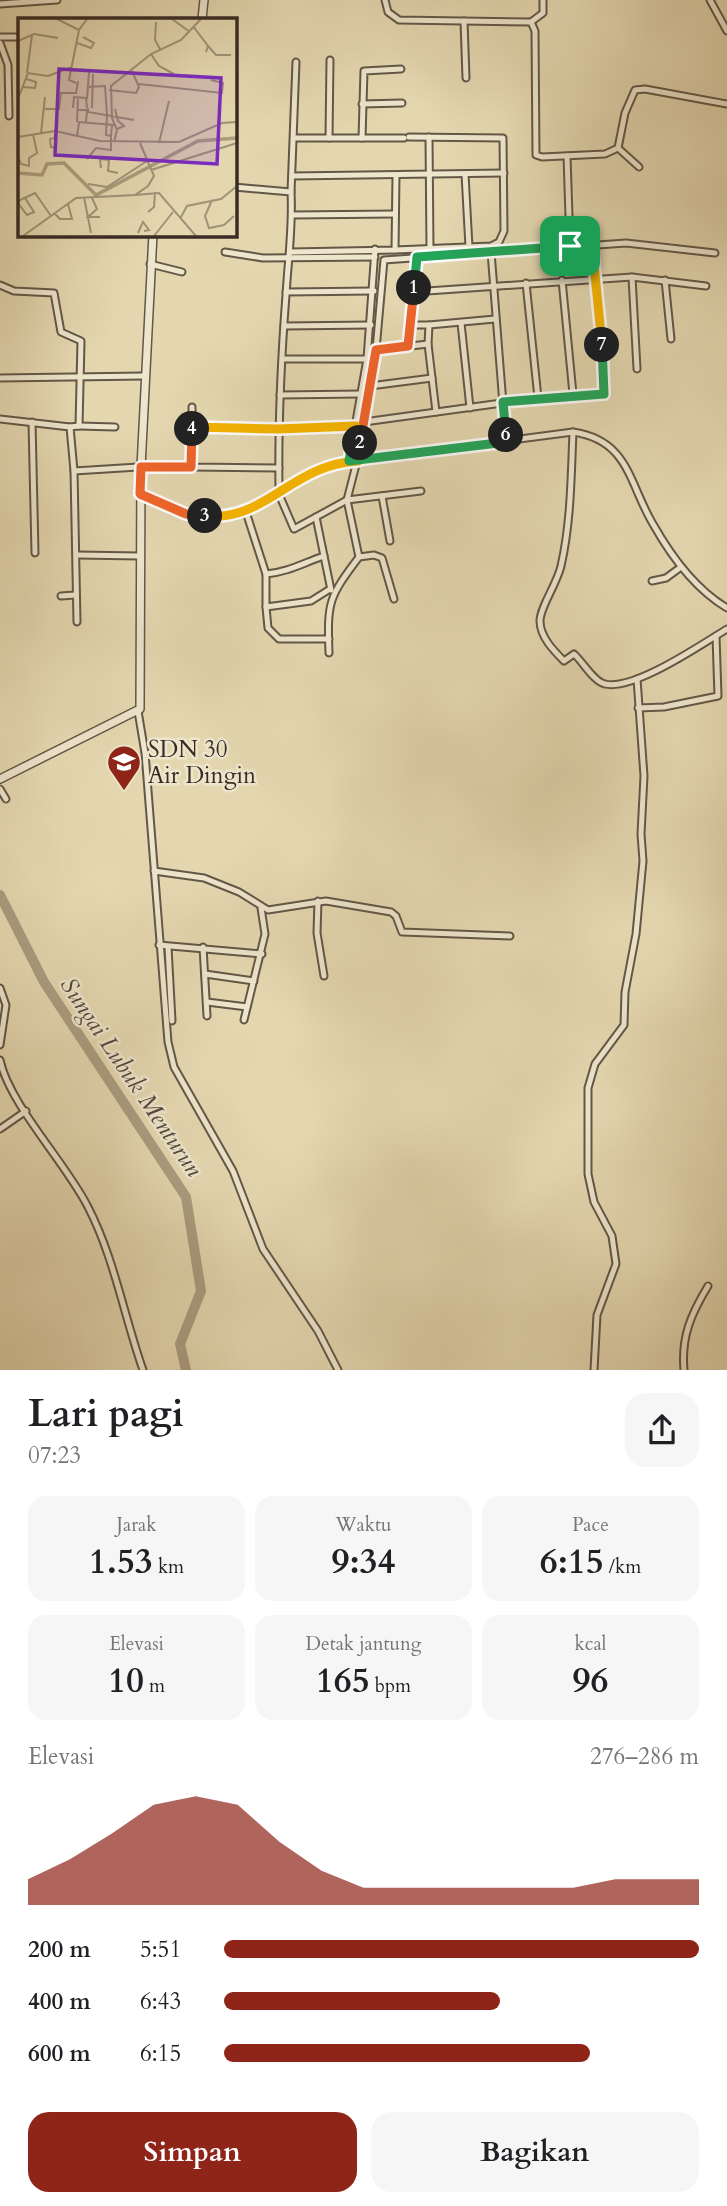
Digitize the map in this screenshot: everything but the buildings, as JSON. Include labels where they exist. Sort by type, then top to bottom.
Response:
[{"type":"street","points":[[0,4],[57,0]]},
{"type":"street","points":[[202,18],[204,0]]},
{"type":"street","points":[[385,0],[388,12],[399,20],[464,22],[531,22],[543,13],[543,0]]},
{"type":"street","points":[[710,0],[727,31]]},
{"type":"street","points":[[464,22],[466,79]]},
{"type":"street","points":[[531,22],[535,31],[536,155],[606,154],[618,148]]},
{"type":"street","points":[[0,37],[18,37]]},
{"type":"street","points":[[0,43],[8,65],[9,116]]},
{"type":"street","points":[[329,138],[330,60]]},
{"type":"street","points":[[296,62],[291,192],[293,215],[278,429],[279,491],[294,529],[347,500],[421,491]]},
{"type":"street","points":[[362,138],[365,70],[401,69]]},
{"type":"street","points":[[618,148],[625,113],[635,90],[645,89],[727,104]]},
{"type":"street","points":[[362,104],[402,103]]},
{"type":"street","points":[[429,137],[430,249]]},
{"type":"street","points":[[225,252],[263,258],[375,253],[491,246],[502,238],[502,137],[294,138]]},
{"type":"street","points":[[618,148],[639,167]]},
{"type":"street","points":[[567,156],[570,246]]},
{"type":"street","points":[[292,176],[504,173]]},
{"type":"street","points":[[465,174],[469,247]]},
{"type":"street","points":[[396,176],[396,250]]},
{"type":"street","points":[[236,187],[291,192]]},
{"type":"street","points":[[293,215],[395,214]]},
{"type":"street","points":[[153,236],[143,376],[138,711],[168,1042],[174,1067],[233,1171],[263,1249],[318,1331],[338,1370]]},
{"type":"street","points":[[359,556],[347,500],[358,461],[376,350],[384,260],[592,244],[639,243],[715,253]]},
{"type":"street","points":[[364,422],[573,394],[602,395],[606,391],[592,244]]},
{"type":"street","points":[[491,252],[506,442]]},
{"type":"street","points":[[349,461],[367,359],[375,253]]},
{"type":"street","points":[[408,346],[417,257]]},
{"type":"street","points":[[150,264],[182,272]]},
{"type":"street","points":[[632,277],[637,369]]},
{"type":"street","points":[[413,292],[632,277],[706,286]]},
{"type":"street","points":[[562,280],[573,394]]},
{"type":"street","points":[[665,280],[671,339]]},
{"type":"street","points":[[526,283],[538,398]]},
{"type":"street","points":[[0,285],[13,291],[54,293],[61,332],[82,341],[79,426]]},
{"type":"street","points":[[286,292],[374,291]]},
{"type":"street","points":[[411,326],[495,319]]},
{"type":"street","points":[[461,323],[470,408]]},
{"type":"street","points":[[284,326],[370,325]]},
{"type":"street","points":[[429,325],[428,344],[436,412]]},
{"type":"street","points":[[376,350],[428,344]]},
{"type":"street","points":[[282,359],[367,359]]},
{"type":"street","points":[[0,378],[143,376]]},
{"type":"street","points":[[370,386],[432,378]]},
{"type":"street","points":[[280,395],[362,394]]},
{"type":"street","points":[[191,467],[192,407]]},
{"type":"street","points":[[0,419],[70,427],[115,427]]},
{"type":"street","points":[[32,422],[35,554]]},
{"type":"street","points":[[192,427],[278,429],[356,426]]},
{"type":"street","points":[[70,427],[74,471],[77,622]]},
{"type":"street","points":[[140,494],[186,514],[211,516],[246,512],[318,468],[349,461],[573,432],[589,435],[610,446],[628,469],[651,522],[681,566],[727,608]]},
{"type":"street","points":[[573,432],[570,506],[562,562],[552,594],[542,611],[542,632],[564,661],[574,654],[603,684],[637,679],[676,660],[727,629]]},
{"type":"street","points":[[74,471],[141,467],[279,468]]},
{"type":"street","points":[[382,496],[390,541]]},
{"type":"street","points":[[246,512],[266,574],[268,628],[278,639],[329,639]]},
{"type":"street","points":[[316,517],[332,590],[329,653]]},
{"type":"street","points":[[77,555],[139,556]]},
{"type":"street","points":[[266,574],[297,569],[324,555]]},
{"type":"street","points":[[266,607],[311,601],[332,590],[359,556],[374,555],[382,558],[394,599]]},
{"type":"street","points":[[652,581],[667,578],[681,566]]},
{"type":"street","points":[[61,596],[75,595]]},
{"type":"street","points":[[638,708],[664,707],[716,698],[716,636]]},
{"type":"street","points":[[594,1370],[597,1315],[616,1264],[612,1236],[594,1202],[589,1182],[588,1088],[591,1072],[621,1030],[625,1018],[625,992],[643,861],[641,834],[644,776],[637,679]]},
{"type":"street","points":[[0,779],[138,711]]},
{"type":"street","points":[[0,789],[6,799]]},
{"type":"street","points":[[154,871],[204,878],[239,892],[261,908],[275,910],[318,901],[391,912],[395,914],[402,932],[510,936]]},
{"type":"street","points":[[318,901],[317,933],[324,976]]},
{"type":"street","points":[[244,1020],[262,954],[265,934],[261,908]]},
{"type":"street","points":[[159,945],[262,954]]},
{"type":"street","points":[[168,947],[172,1021]]},
{"type":"street","points":[[203,947],[208,1016]]},
{"type":"street","points":[[205,974],[254,981]]},
{"type":"street","points":[[0,988],[6,1005],[0,1045]]},
{"type":"street","points":[[207,1002],[247,1007]]},
{"type":"street","points":[[0,1060],[5,1078],[95,1222],[143,1370]]},
{"type":"street","points":[[0,1129],[26,1111]]},
{"type":"street","points":[[684,1370],[685,1332],[693,1311],[708,1286]]},
{"type":"waterway","name":"Sungai Lubuk Menturun","points":[[0,895],[44,982],[186,1197],[201,1291],[180,1344],[186,1370]]},
{"type":"place","name":"SDN 30 Air Dingin","points":[[124,792]]},
{"type":"route","points":[[570,246],[417,257],[408,346],[376,350],[358,461],[318,468],[241,514],[186,514],[140,494],[141,467],[191,467],[192,427],[278,429],[356,426],[349,461],[358,461],[506,442],[503,402],[573,394],[604,394],[606,388],[592,244],[570,246]]}]
